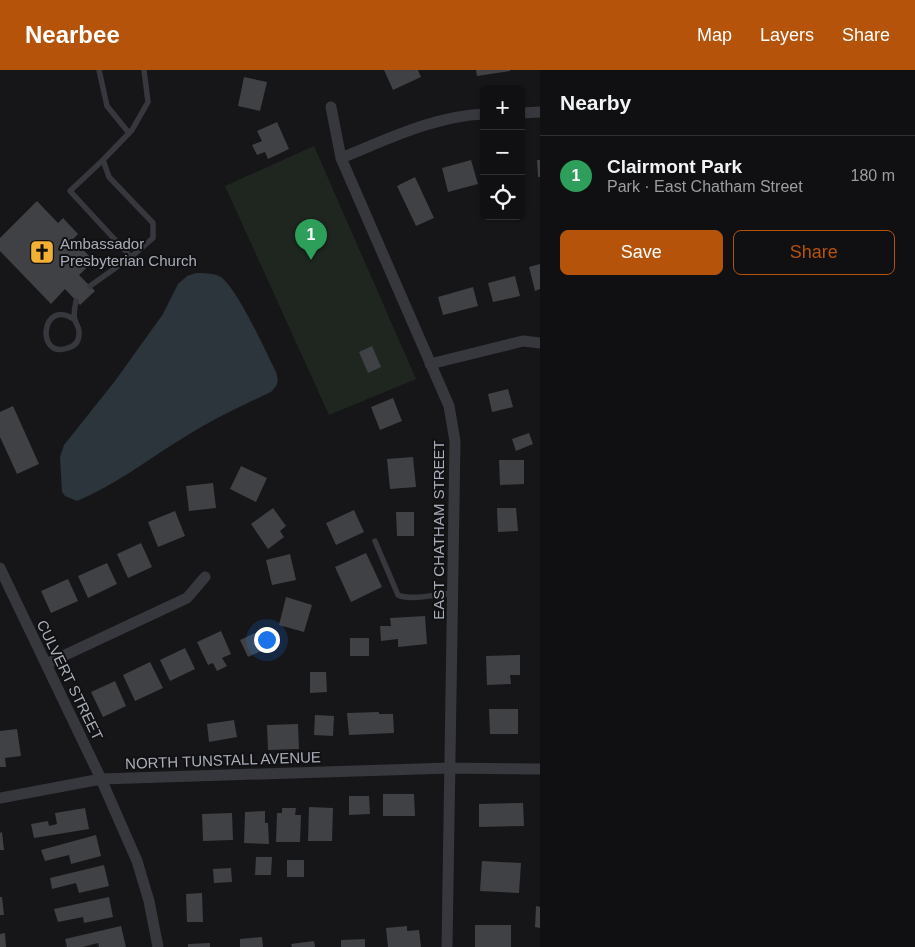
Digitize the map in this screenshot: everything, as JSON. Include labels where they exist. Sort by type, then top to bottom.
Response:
[{"type":"street","name":"EAST CHATHAM STREET","points":[[331,107],[341,158],[449,406],[455,441],[447,947]]},
{"type":"street","points":[[525,113],[540,112]]},
{"type":"street","points":[[341,158],[420,128],[460,116],[480,114]]},
{"type":"street","points":[[430,364],[523,341],[540,343]]},
{"type":"street","name":"CULVERT STREET","points":[[0,568],[101,778],[137,861],[144,883],[158,947]]},
{"type":"street","points":[[46,664],[187,598],[205,577]]},
{"type":"street","name":"NORTH TUNSTALL AVENUE","points":[[0,798],[101,778],[449,768],[540,769]]},
{"type":"lane","points":[[99,70],[107,106],[129,133]]},
{"type":"lane","points":[[131,257],[70,191],[129,133],[148,102],[144,70]]},
{"type":"lane","points":[[90,286],[131,257],[153,238],[153,223],[109,177],[103,160]]},
{"type":"lane","points":[[74,320],[64,315],[59,315],[49,321],[45,331],[46,337],[52,346],[63,350],[74,346],[77,341],[80,330],[74,320],[76,301]]},
{"type":"lane","points":[[375,541],[398,595],[403,598],[413,598],[453,593]]},
{"type":"shaded area","points":[[314,146],[416,379],[329,415],[225,186]]},
{"type":"shaded area","points":[[196,273],[219,276],[226,281],[242,305],[276,372],[278,381],[276,385],[271,392],[204,425],[91,495],[77,501],[65,496],[62,492],[60,457],[64,445],[115,381],[163,314],[178,284],[187,276]]},
{"type":"building","points":[[384,70],[418,70],[421,77],[393,90]]},
{"type":"building","points":[[476,70],[510,70],[510,71],[477,76]]},
{"type":"building","points":[[244,77],[267,82],[260,111],[238,106]]},
{"type":"building","points":[[277,122],[289,149],[268,159],[265,152],[257,155],[252,145],[262,141],[257,131]]},
{"type":"building","points":[[471,160],[478,184],[448,192],[442,168]]},
{"type":"building","points":[[537,160],[540,160],[540,177],[538,177]]},
{"type":"building","points":[[415,177],[434,218],[416,226],[397,186]]},
{"type":"building","points":[[37,201],[58,223],[63,218],[78,234],[73,239],[94,261],[79,275],[95,291],[80,305],[65,289],[51,304],[0,251],[0,238]]},
{"type":"building","points":[[540,264],[540,289],[535,291],[529,267]]},
{"type":"building","points":[[515,276],[520,296],[493,302],[488,283]]},
{"type":"building","points":[[473,287],[478,306],[443,315],[438,297]]},
{"type":"building","points":[[372,346],[381,367],[368,373],[359,352]]},
{"type":"building","points":[[508,389],[513,407],[492,412],[488,394]]},
{"type":"building","points":[[393,398],[402,421],[380,430],[371,407]]},
{"type":"building","points":[[13,406],[39,464],[17,474],[0,437],[0,412]]},
{"type":"building","points":[[529,433],[533,444],[516,451],[512,439]]},
{"type":"building","points":[[413,457],[416,487],[390,489],[387,459]]},
{"type":"building","points":[[499,460],[524,460],[524,484],[500,485]]},
{"type":"building","points":[[241,466],[267,478],[256,502],[230,489]]},
{"type":"building","points":[[213,483],[216,508],[189,511],[186,486]]},
{"type":"building","points":[[273,508],[286,526],[280,531],[284,537],[268,549],[251,524]]},
{"type":"building","points":[[497,508],[516,508],[518,531],[498,532]]},
{"type":"building","points":[[354,510],[364,532],[336,545],[326,523]]},
{"type":"building","points":[[175,511],[185,536],[158,547],[148,522]]},
{"type":"building","points":[[396,512],[414,512],[414,536],[397,536]]},
{"type":"building","points":[[141,543],[152,567],[128,578],[117,554]]},
{"type":"building","points":[[366,553],[382,587],[351,602],[335,567]]},
{"type":"building","points":[[290,554],[296,580],[272,585],[266,560]]},
{"type":"building","points":[[107,563],[117,584],[88,598],[78,576]]},
{"type":"building","points":[[68,579],[78,601],[51,613],[41,591]]},
{"type":"building","points":[[286,597],[312,605],[304,632],[279,625]]},
{"type":"building","points":[[425,616],[427,644],[398,647],[398,639],[381,641],[380,626],[391,626],[390,618]]},
{"type":"building","points":[[268,627],[276,644],[248,657],[240,640]]},
{"type":"building","points":[[221,631],[231,654],[222,658],[227,666],[217,671],[213,663],[208,665],[197,642]]},
{"type":"building","points":[[350,638],[369,638],[369,656],[350,656]]},
{"type":"building","points":[[185,648],[195,669],[170,681],[160,660]]},
{"type":"building","points":[[520,655],[520,675],[510,675],[511,684],[487,685],[486,656]]},
{"type":"building","points":[[150,662],[163,688],[135,701],[123,675]]},
{"type":"building","points":[[310,672],[326,672],[327,692],[310,693]]},
{"type":"building","points":[[115,681],[126,706],[103,717],[91,692]]},
{"type":"building","points":[[489,709],[518,709],[518,734],[490,734]]},
{"type":"building","points":[[379,712],[379,714],[393,714],[394,733],[349,735],[347,713]]},
{"type":"building","points":[[315,715],[334,716],[333,736],[314,735]]},
{"type":"building","points":[[234,720],[237,737],[209,742],[207,724]]},
{"type":"building","points":[[298,724],[299,749],[268,750],[267,725]]},
{"type":"building","points":[[17,729],[21,756],[5,758],[6,767],[0,767],[0,731]]},
{"type":"building","points":[[383,794],[414,794],[415,816],[383,816]]},
{"type":"building","points":[[349,796],[369,796],[370,814],[349,815]]},
{"type":"building","points":[[523,803],[524,826],[479,827],[479,804]]},
{"type":"building","points":[[309,807],[333,808],[332,841],[308,841]]},
{"type":"building","points":[[85,808],[89,829],[34,838],[31,824],[48,821],[49,826],[57,824],[55,813]]},
{"type":"building","points":[[282,808],[296,808],[295,815],[301,815],[300,842],[276,842],[277,813],[282,813]]},
{"type":"building","points":[[265,811],[265,823],[268,823],[269,844],[244,843],[245,812]]},
{"type":"building","points":[[232,813],[233,840],[203,841],[202,814]]},
{"type":"building","points":[[2,832],[4,850],[0,850],[0,833]]},
{"type":"building","points":[[96,835],[101,856],[71,864],[69,855],[45,861],[41,850]]},
{"type":"building","points":[[256,857],[272,857],[271,875],[255,875]]},
{"type":"building","points":[[287,860],[304,860],[304,877],[287,877]]},
{"type":"building","points":[[482,861],[521,863],[519,893],[480,891]]},
{"type":"building","points":[[104,865],[109,886],[79,893],[76,883],[52,889],[50,878]]},
{"type":"building","points":[[231,868],[232,882],[214,883],[213,869]]},
{"type":"building","points":[[202,893],[203,922],[187,922],[186,894]]},
{"type":"building","points":[[0,897],[2,897],[4,915],[0,915]]},
{"type":"building","points":[[109,897],[113,917],[84,923],[83,917],[58,922],[54,909]]},
{"type":"building","points":[[536,906],[540,907],[540,928],[535,927]]},
{"type":"building","points":[[475,925],[511,925],[511,947],[475,947]]},
{"type":"building","points":[[121,926],[126,947],[99,947],[98,943],[83,947],[67,947],[65,939]]},
{"type":"building","points":[[407,926],[407,931],[419,930],[421,947],[388,947],[386,928]]},
{"type":"building","points":[[5,933],[6,947],[0,947],[0,934]]},
{"type":"building","points":[[262,937],[263,947],[240,947],[240,939]]},
{"type":"building","points":[[365,939],[365,947],[341,947],[341,940]]},
{"type":"building","points":[[314,941],[315,947],[292,947],[291,944]]},
{"type":"building","points":[[210,943],[210,947],[188,947],[188,944]]},
{"type":"place","name":"Ambassador Presbyterian Church","points":[[42,252]]},
{"type":"place","name":"Clairmont Park","points":[[311,260]]}]
